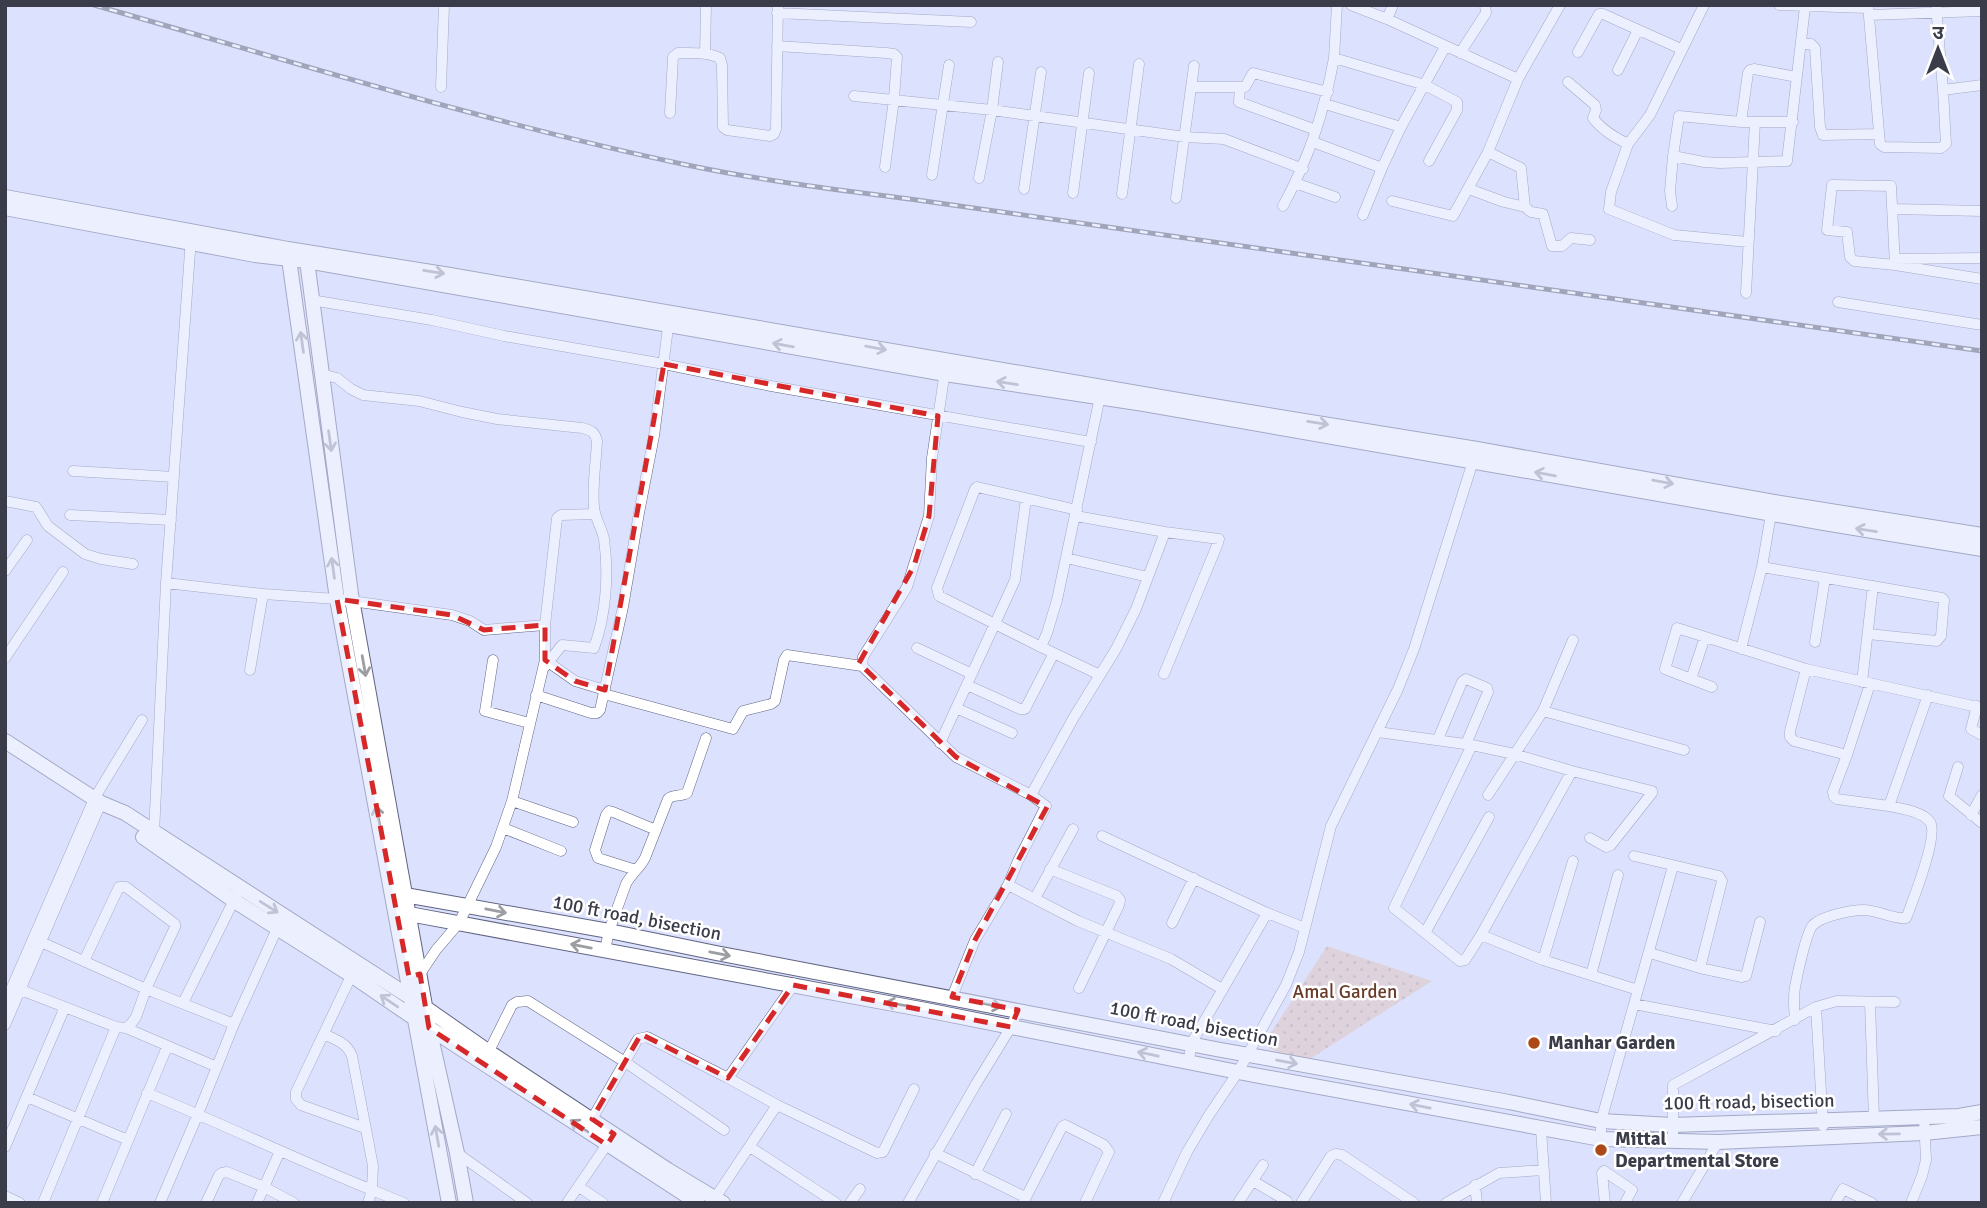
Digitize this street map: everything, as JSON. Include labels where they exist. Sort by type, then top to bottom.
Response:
[{"type":"street","points":[[441,87],[444,5]]},
{"type":"street","points":[[705,54],[706,5]]},
{"type":"street","points":[[1283,206],[1303,169],[1325,104],[1334,58],[1338,5]]},
{"type":"street","points":[[1351,5],[1518,79]]},
{"type":"street","points":[[1387,19],[1393,5]]},
{"type":"street","points":[[1460,53],[1486,13],[1485,5]]},
{"type":"street","points":[[1392,201],[1453,216],[1488,152],[1518,79],[1560,5]]},
{"type":"street","points":[[1704,5],[1650,115],[1628,144],[1611,192],[1609,209],[1674,235],[1748,242]]},
{"type":"street","points":[[1779,5],[1868,10],[1982,11]]},
{"type":"street","points":[[1673,156],[1704,162],[1787,161],[1805,7]]},
{"type":"street","points":[[670,113],[673,57],[678,52],[705,54],[720,58],[722,65],[723,127],[727,130],[770,136],[774,134],[778,9],[971,22]]},
{"type":"street","points":[[1868,10],[1880,144],[1884,148],[1943,148],[1946,144],[1936,9]]},
{"type":"street","points":[[1578,52],[1599,14],[1681,49]]},
{"type":"street","points":[[1618,70],[1638,30]]},
{"type":"street","points":[[1801,44],[1811,44],[1815,48],[1823,135],[1879,134]]},
{"type":"street","points":[[777,47],[894,54],[898,60],[885,167]]},
{"type":"street","points":[[1363,215],[1401,127],[1445,47]]},
{"type":"street","points":[[1334,58],[1425,85],[1457,102],[1458,110],[1429,161]]},
{"type":"street","points":[[979,178],[998,62]]},
{"type":"street","points":[[1122,194],[1139,64]]},
{"type":"street","points":[[932,175],[948,65]]},
{"type":"street","points":[[1176,198],[1194,66]]},
{"type":"street","points":[[1741,122],[1750,70],[1797,77]]},
{"type":"street","points":[[1024,189],[1041,72]]},
{"type":"street","points":[[1073,193],[1089,72]]},
{"type":"street","points":[[1191,87],[1247,86],[1253,72],[1328,92]]},
{"type":"street","points":[[1568,82],[1595,105],[1593,119],[1612,136],[1628,144]]},
{"type":"street","points":[[1943,90],[1982,85]]},
{"type":"street","points":[[1240,87],[1239,102],[1317,130]]},
{"type":"street","points":[[854,96],[1036,115],[1224,139],[1303,169]]},
{"type":"street","points":[[1325,104],[1401,127]]},
{"type":"street","points":[[1672,206],[1670,191],[1679,116],[1741,122],[1793,122]]},
{"type":"street","points":[[1746,293],[1755,122]]},
{"type":"street","points":[[1313,142],[1382,168]]},
{"type":"street","points":[[1488,152],[1521,168],[1525,207]]},
{"type":"street","points":[[1295,183],[1335,197]]},
{"type":"street","points":[[1895,262],[1891,187],[1834,184],[1831,187],[1827,228],[1829,231],[1847,232],[1850,257],[1854,261],[1895,262],[1982,258]]},
{"type":"street","points":[[1469,188],[1543,214],[1552,246],[1563,245],[1572,237],[1590,240]]},
{"type":"street","points":[[5,197],[191,237]]},
{"type":"street","points":[[5,208],[191,237],[1475,455],[1982,549]]},
{"type":"street","points":[[1893,209],[1982,211]]},
{"type":"street","points":[[154,833],[166,583],[191,237]]},
{"type":"street","points":[[288,254],[345,600],[414,976],[457,1153],[466,1203]]},
{"type":"street","points":[[306,257],[345,600],[409,914],[413,999],[424,1018],[449,1203]]},
{"type":"street","points":[[1895,262],[1982,279]]},
{"type":"street","points":[[311,300],[420,318],[771,386],[1091,442]]},
{"type":"street","points":[[1838,302],[1982,325]]},
{"type":"street","points":[[536,695],[594,714],[600,710],[623,607],[656,423],[670,318]]},
{"type":"street","points":[[862,666],[863,657],[907,587],[929,516],[932,458],[946,367]]},
{"type":"street","points":[[321,374],[337,378],[363,396],[419,401],[479,416],[591,430],[595,434],[595,514],[604,536],[603,611],[595,646],[591,649],[562,645],[546,665]]},
{"type":"street","points":[[1041,647],[1053,617],[1101,392]]},
{"type":"street","points":[[1163,1203],[1187,1152],[1238,1072],[1286,985],[1299,951],[1332,826],[1398,689],[1414,649],[1475,455]]},
{"type":"street","points":[[73,471],[174,477]]},
{"type":"street","points":[[1100,675],[939,596],[937,588],[975,489],[979,487],[1076,513],[1165,532],[1216,538],[1219,541],[1164,674]]},
{"type":"street","points":[[940,743],[1015,580],[1026,499]]},
{"type":"street","points":[[5,501],[36,507],[48,526],[85,554],[133,564]]},
{"type":"street","points":[[1780,511],[1982,535]]},
{"type":"street","points":[[1741,649],[1780,511]]},
{"type":"street","points":[[414,976],[459,923],[503,828],[512,801],[529,723],[546,665],[545,625],[557,519],[561,515],[595,514]]},
{"type":"street","points":[[70,515],[171,520]]},
{"type":"street","points":[[1031,795],[1116,649],[1136,609],[1165,532]]},
{"type":"street","points":[[5,571],[27,540]]},
{"type":"street","points":[[1066,558],[1148,577]]},
{"type":"street","points":[[1762,567],[1942,598],[1944,602],[1939,640],[1933,642],[1868,634]]},
{"type":"street","points":[[5,658],[63,572]]},
{"type":"street","points":[[1815,642],[1825,578]]},
{"type":"street","points":[[166,583],[345,600],[452,615],[470,621],[484,630],[545,625]]},
{"type":"street","points":[[1795,1020],[1795,988],[1807,937],[1813,925],[1857,910],[1906,918],[1931,843],[1932,828],[1924,817],[1889,806],[1833,797],[1866,683],[1873,586]]},
{"type":"street","points":[[250,670],[263,594]]},
{"type":"street","points":[[1712,687],[1665,669],[1676,629],[1679,627],[1806,669],[1979,707],[1971,729],[1982,735]]},
{"type":"street","points":[[1691,679],[1705,637]]},
{"type":"street","points":[[1488,795],[1544,711],[1573,640]]},
{"type":"street","points":[[917,648],[972,674]]},
{"type":"street","points":[[967,685],[1025,709],[1054,653]]},
{"type":"street","points":[[546,665],[575,681],[604,692],[733,729],[743,711],[775,701],[783,660],[787,655],[862,666],[956,757],[1031,795],[1047,808],[975,940],[952,997]]},
{"type":"street","points":[[493,660],[485,711],[529,723]]},
{"type":"street","points":[[1806,669],[1790,737],[1794,741],[1847,755]]},
{"type":"street","points":[[1438,739],[1462,682],[1466,679],[1487,688],[1488,692],[1469,744],[1394,904],[1395,910],[1463,961],[1481,935],[1572,771]]},
{"type":"street","points":[[1889,806],[1928,695]]},
{"type":"street","points":[[956,708],[1012,733]]},
{"type":"street","points":[[1544,711],[1685,750]]},
{"type":"street","points":[[5,1003],[142,720]]},
{"type":"street","points":[[1378,732],[1469,744],[1653,792],[1611,845],[1606,847],[1590,838]]},
{"type":"street","points":[[605,950],[609,931],[629,877],[645,858],[668,799],[687,793],[706,738]]},
{"type":"street","points":[[5,741],[101,803],[125,813],[154,833],[237,894],[277,929],[413,999]]},
{"type":"street","points":[[1958,767],[1949,796],[1982,823]]},
{"type":"street","points":[[1972,815],[1982,794]]},
{"type":"street","points":[[512,801],[573,822]]},
{"type":"street","points":[[101,803],[119,820],[354,969],[424,1018],[611,1139],[698,1203]]},
{"type":"street","points":[[5,1025],[101,803]]},
{"type":"street","points":[[636,870],[597,858],[595,850],[607,812],[656,830]]},
{"type":"street","points":[[1425,933],[1489,817]]},
{"type":"street","points":[[503,828],[561,851]]},
{"type":"street","points":[[1035,898],[1073,829]]},
{"type":"street","points":[[1102,836],[1305,928]]},
{"type":"street","points":[[1634,856],[1722,878],[1700,968]]},
{"type":"street","points":[[1543,960],[1573,861]]},
{"type":"street","points":[[1601,1139],[1601,1121],[1673,866]]},
{"type":"street","points":[[1050,869],[1117,896],[1120,900],[1079,988]]},
{"type":"street","points":[[1591,975],[1618,875]]},
{"type":"street","points":[[1172,923],[1194,878]]},
{"type":"street","points":[[1007,885],[1068,916],[1171,959],[1222,989]]},
{"type":"street","points":[[43,1203],[78,1118],[121,1027],[131,1024],[136,1017],[175,924],[122,886],[116,890],[84,961]]},
{"type":"street","points":[[183,1003],[237,894]]},
{"type":"street","name":"100 ft road, bisection","points":[[405,895],[609,931],[1601,1121],[1672,1125],[1959,1116],[1982,1112]]},
{"type":"street","points":[[1189,1062],[1191,1044],[1267,913]]},
{"type":"street","name":"100 ft road, bisection","points":[[409,914],[1601,1139],[1718,1142],[1924,1133],[1982,1127]]},
{"type":"street","points":[[1650,953],[1700,968],[1746,976],[1760,922]]},
{"type":"street","points":[[160,1203],[234,1024],[277,929]]},
{"type":"street","points":[[1481,935],[1543,960],[1638,990]]},
{"type":"street","points":[[41,942],[146,989],[234,1024]]},
{"type":"street","points":[[728,1078],[792,985],[796,968]]},
{"type":"street","points":[[354,969],[296,1092],[296,1099],[301,1105],[365,1128]]},
{"type":"street","points":[[21,990],[121,1027],[217,1067]]},
{"type":"street","points":[[486,1057],[512,1005],[528,1001],[625,1062],[724,1130]]},
{"type":"street","points":[[1673,1141],[1673,1085],[1816,1007],[1837,1001],[1895,1002]]},
{"type":"street","points":[[1870,1002],[1874,1119]]},
{"type":"street","points":[[1634,1004],[1776,1031]]},
{"type":"street","points":[[5,1147],[65,1007]]},
{"type":"street","points":[[1816,1007],[1824,1136]]},
{"type":"street","points":[[908,1203],[1011,1027],[1018,1010]]},
{"type":"street","points":[[424,1018],[592,1119],[611,1139],[717,1201],[777,1105]]},
{"type":"street","points":[[324,1034],[342,1043],[352,1056],[373,1166],[373,1190],[368,1203]]},
{"type":"street","points":[[592,1119],[638,1039],[647,1037],[777,1105],[880,1153],[883,1152],[914,1089]]},
{"type":"street","points":[[102,1203],[167,1047]]},
{"type":"street","points":[[1446,1111],[1450,1091]]},
{"type":"street","points":[[148,1093],[404,1203]]},
{"type":"street","points":[[27,1097],[128,1140]]},
{"type":"street","points":[[1506,1122],[1509,1102]]},
{"type":"street","points":[[975,1174],[1006,1114]]},
{"type":"street","points":[[1911,1203],[1926,1160],[1924,1117]]},
{"type":"street","points":[[935,1153],[1024,1200],[1062,1128],[1068,1125],[1104,1144],[1109,1152],[1085,1203]]},
{"type":"street","points":[[1541,1129],[1546,1203]]},
{"type":"street","points":[[567,1203],[611,1139]]},
{"type":"street","points":[[1682,1203],[1718,1142]]},
{"type":"street","points":[[750,1147],[836,1203]]},
{"type":"street","points":[[257,1203],[280,1151]]},
{"type":"street","points":[[457,1153],[527,1203]]},
{"type":"street","points":[[1301,1203],[1336,1154],[1342,1155],[1414,1203]]},
{"type":"street","points":[[1238,1203],[1263,1165]]},
{"type":"street","points":[[1446,1203],[1499,1173],[1544,1170]]},
{"type":"street","points":[[1605,1203],[1604,1171],[1632,1190],[1625,1203]]},
{"type":"street","points":[[206,1203],[222,1172],[264,1187],[295,1203]]},
{"type":"street","points":[[1253,1181],[1288,1202]]},
{"type":"street","points":[[1475,1185],[1477,1203]]},
{"type":"street","points":[[579,1187],[603,1203]]},
{"type":"street","points":[[850,1203],[860,1189]]},
{"type":"street","points":[[1835,1203],[1843,1189],[1872,1203]]},
{"type":"street","points":[[5,1196],[20,1203]]},
{"type":"highlighted area","points":[[664,364],[938,416],[929,516],[914,566],[859,663],[956,757],[1047,807],[975,940],[952,997],[1018,1010],[1011,1027],[793,985],[728,1078],[641,1034],[592,1119],[614,1134],[607,1145],[429,1028],[420,974],[409,977],[337,599],[452,615],[484,630],[545,625],[545,660],[575,681],[605,690]]},
{"type":"green space","name":"Amal Garden","points":[[1327,946],[1432,981],[1302,1064],[1263,1045]]},
{"type":"railway","points":[[94,5],[463,111],[716,171],[1982,351]]},
{"type":"place","name":"Manhar Garden","points":[[1534,1043]]},
{"type":"place","name":"Mittal Departmental Store","points":[[1601,1150]]}]
